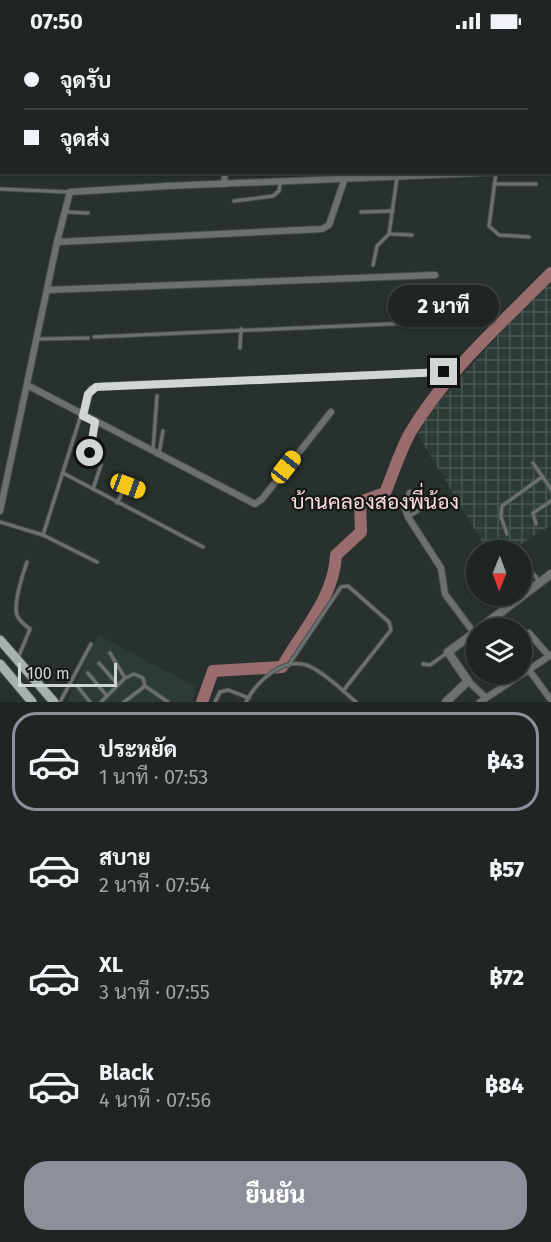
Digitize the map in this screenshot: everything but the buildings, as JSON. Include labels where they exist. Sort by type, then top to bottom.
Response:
[{"type":"main road","points":[[0,640],[54,702]]},
{"type":"main road","points":[[0,664],[32,702]]},
{"type":"street","points":[[224,184],[225,174]]},
{"type":"street","points":[[0,511],[57,242],[70,192],[345,178],[364,175],[421,174]]},
{"type":"street","points":[[57,242],[322,229],[329,225],[345,178]]},
{"type":"street","points":[[47,290],[435,275]]},
{"type":"street","points":[[82,415],[91,389],[100,386],[444,372]]},
{"type":"street","points":[[27,385],[255,504],[262,499],[331,412]]},
{"type":"street","points":[[410,493],[404,506],[408,517],[441,568],[445,594],[466,618]]},
{"type":"street","points":[[493,618],[551,574]]},
{"type":"street","points":[[532,636],[550,655],[532,667]]},
{"type":"street","points":[[466,639],[448,652],[466,678]]},
{"type":"street","points":[[532,673],[551,700]]},
{"type":"street","points":[[447,702],[466,683]]},
{"type":"street","points":[[471,684],[488,699],[508,684]]},
{"type":"lane","points":[[496,174],[489,226],[499,235],[529,237]]},
{"type":"lane","points":[[373,265],[377,246],[389,234],[397,176]]},
{"type":"lane","points":[[234,201],[276,195],[280,181]]},
{"type":"lane","points":[[494,184],[536,184]]},
{"type":"lane","points":[[0,189],[70,192]]},
{"type":"lane","points":[[361,212],[393,211]]},
{"type":"lane","points":[[64,212],[88,213]]},
{"type":"lane","points":[[389,234],[412,235]]},
{"type":"lane","points":[[94,337],[478,320]]},
{"type":"lane","points":[[240,348],[241,329]]},
{"type":"lane","points":[[37,339],[88,338]]},
{"type":"lane","points":[[156,453],[157,396]]},
{"type":"lane","points":[[43,535],[82,415]]},
{"type":"lane","points":[[93,489],[101,465],[90,453],[89,448],[95,422]]},
{"type":"lane","points":[[156,453],[163,431]]},
{"type":"lane","points":[[533,463],[551,489]]},
{"type":"lane","points":[[63,473],[203,547]]},
{"type":"lane","points":[[507,534],[501,517],[502,506],[542,477]]},
{"type":"lane","points":[[117,503],[125,487],[141,491]]},
{"type":"lane","points":[[408,517],[436,500]]},
{"type":"lane","points":[[536,524],[533,513],[551,501]]},
{"type":"lane","points":[[0,522],[43,535],[97,562]]},
{"type":"lane","points":[[17,659],[30,634],[30,629],[20,621],[16,611],[19,584],[27,562]]},
{"type":"lane","points":[[532,572],[540,582]]},
{"type":"lane","points":[[288,666],[340,587],[348,586],[389,622],[391,630],[343,691]]},
{"type":"lane","points":[[60,702],[91,644]]},
{"type":"lane","points":[[423,664],[430,665],[448,652]]},
{"type":"lane","points":[[110,653],[125,678]]},
{"type":"lane","points":[[99,663],[118,685]]},
{"type":"lane","points":[[215,702],[219,692],[224,690],[248,700],[263,677],[288,666],[309,666],[356,702]]},
{"type":"lane","points":[[88,673],[107,696]]},
{"type":"lane","points":[[101,702],[125,678],[134,674],[143,678],[145,687],[168,702]]},
{"type":"lane","points":[[78,687],[90,702]]},
{"type":"lane","points":[[124,702],[145,687]]},
{"type":"shaded area","points":[[551,271],[551,525],[528,540],[481,540],[418,435],[429,413],[539,289]]},
{"type":"shaded area","points":[[98,635],[196,687],[192,702],[67,702]]},
{"type":"waterway","points":[[202,702],[213,671],[282,667],[316,614],[330,586],[336,555],[361,532],[360,502],[385,493],[410,433],[440,389],[551,273]]},
{"type":"district","name":"บ้านคลองสองพี่น้อง","points":[[375,502]]},
{"type":"route","points":[[90,453],[95,422],[83,416],[88,394],[91,389],[100,386],[349,374],[444,372]]}]
